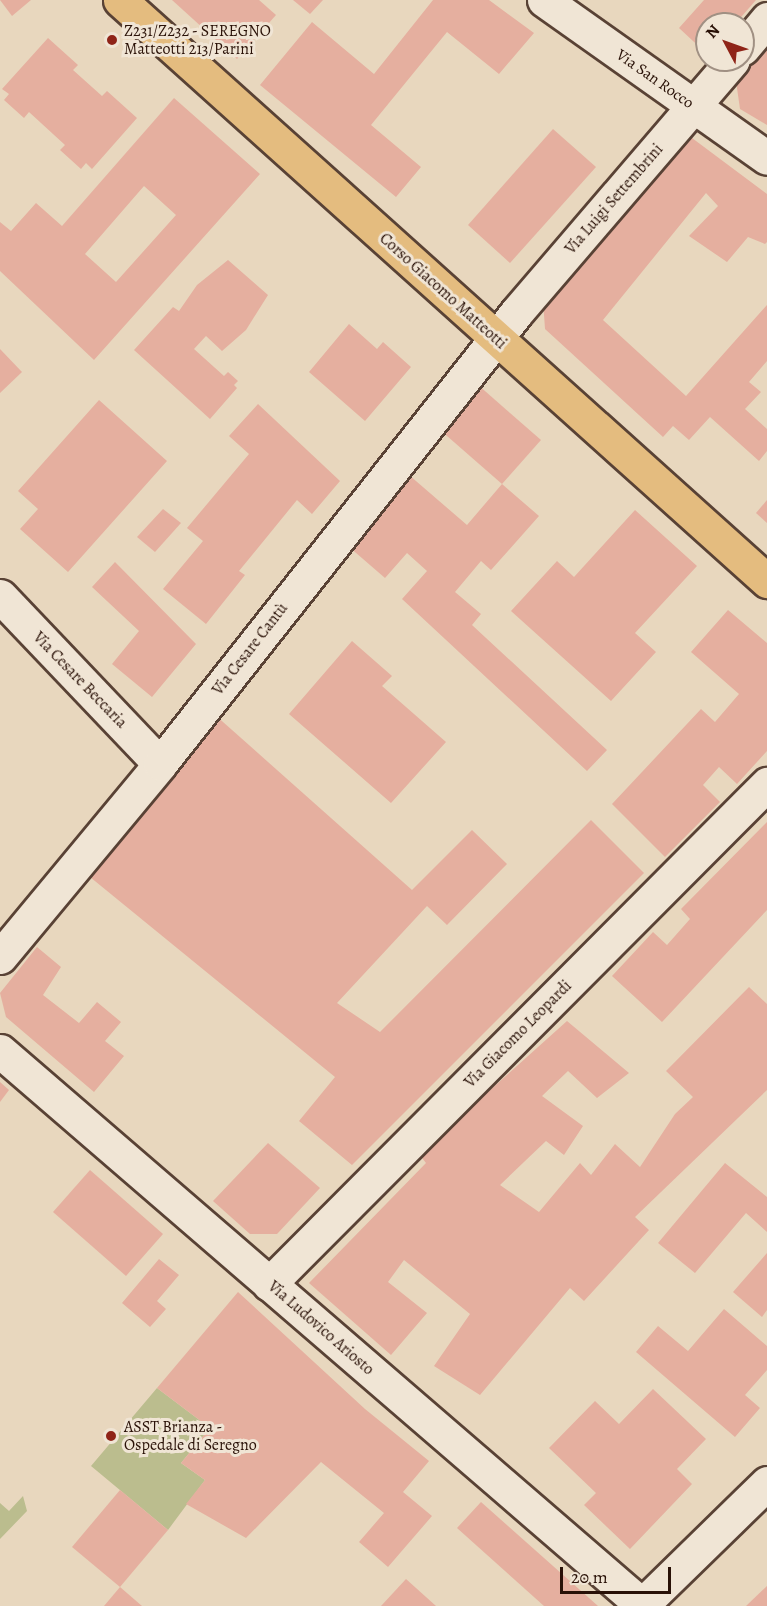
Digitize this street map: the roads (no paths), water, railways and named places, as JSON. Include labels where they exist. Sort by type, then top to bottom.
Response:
[{"type":"main road","name":"Corso Giacomo Matteotti","points":[[120,0],[767,581]]},
{"type":"street","name":"Via San Rocco","points":[[544,0],[767,158]]},
{"type":"street","points":[[755,34],[767,19]]},
{"type":"street","name":"Via Luigi Settembrini","points":[[496,338],[723,72]]},
{"type":"street","name":"Via Cesare Cantù","points":[[0,957],[160,764],[496,338]]},
{"type":"street","name":"Via Cesare Beccaria","points":[[0,596],[160,764]]},
{"type":"street","name":"Via Giacomo Leopardi","points":[[269,1284],[767,784]]},
{"type":"street","name":"Via Ludovico Ariosto","points":[[0,1051],[642,1606]]},
{"type":"street","points":[[642,1606],[767,1483]]},
{"type":"place","name":"Z231/Z232 - SEREGNO Matteotti 213/Parini","points":[[112,40]]},
{"type":"place","name":"ASST Brianza - Ospedale di Seregno","points":[[111,1436]]}]
